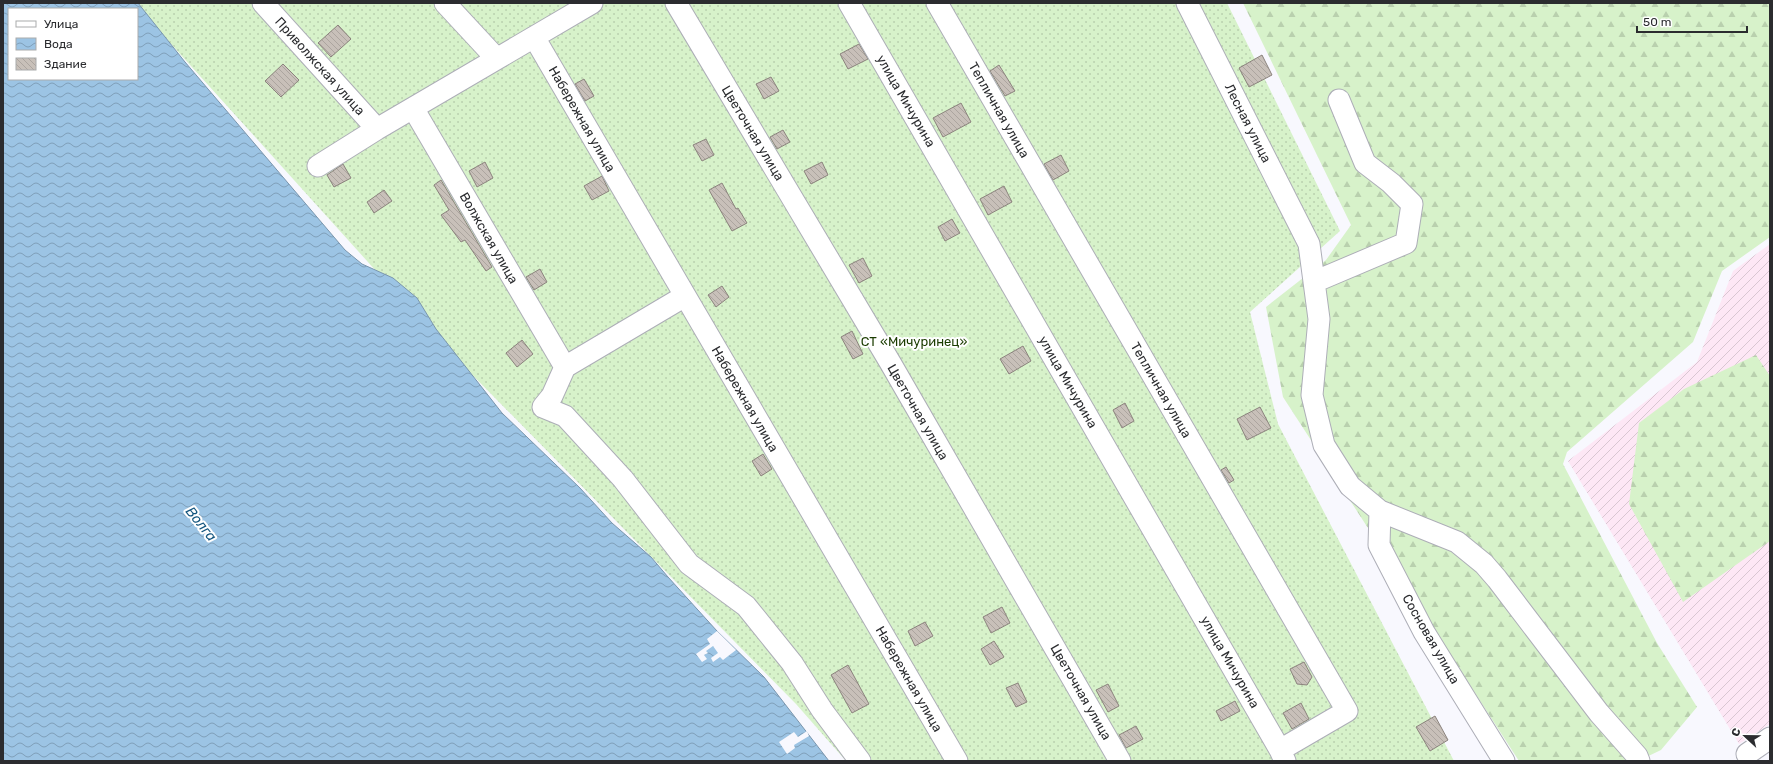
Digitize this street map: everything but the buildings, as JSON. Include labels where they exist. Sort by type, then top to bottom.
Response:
[{"type":"street","name":"Приволжская улица","points":[[263,3],[377,129]]},
{"type":"street","points":[[445,3],[496,58]]},
{"type":"street","points":[[318,166],[496,58],[592,3]]},
{"type":"street","name":"Цветочная улица","points":[[676,3],[891,364],[1120,761]]},
{"type":"street","name":"улица Мичурина","points":[[849,3],[1282,755]]},
{"type":"street","name":"Тепличная улица","points":[[937,3],[1347,711],[1282,755]]},
{"type":"street","name":"Лесная улица","points":[[1187,3],[1309,244],[1319,319],[1312,395],[1324,445],[1350,486],[1380,511],[1457,542],[1484,564],[1600,713],[1637,756],[1639,761]]},
{"type":"street","name":"Набережная улица","points":[[534,37],[957,761]]},
{"type":"street","points":[[1314,282],[1406,243],[1412,204],[1391,183],[1365,163],[1339,100]]},
{"type":"street","name":"Волжская улица","points":[[413,108],[565,367]]},
{"type":"street","points":[[685,296],[565,367],[552,396],[543,407],[565,416],[623,479],[690,564],[746,606],[792,663],[822,710],[860,761]]},
{"type":"street","name":"Сосновая улица","points":[[1380,511],[1379,545],[1424,632],[1504,761]]},
{"type":"street","points":[[1747,754],[1770,738]]},
{"type":"shaded area","points":[[1770,244],[1770,724],[1739,744],[1568,461],[1697,362],[1733,271]]},
{"type":"green space","name":"СТ «Мичуринец»","points":[[134,3],[1227,3],[1340,231],[1250,312],[1278,424],[1454,761],[846,761],[796,704],[442,344]]},
{"type":"green space","points":[[1243,3],[1770,3],[1770,237],[1722,271],[1693,342],[1567,452],[1563,464],[1657,643],[1697,707],[1661,750],[1638,761],[1519,761],[1283,397],[1266,307],[1326,260],[1351,225]]},
{"type":"green space","points":[[1756,355],[1770,376],[1770,541],[1683,602],[1629,504],[1639,423],[1684,389]]},
{"type":"water","name":"Волга","points":[[3,3],[138,3],[185,62],[345,250],[362,264],[393,278],[417,298],[436,329],[502,413],[580,488],[612,523],[651,557],[717,631],[764,677],[829,761],[3,761]]},
{"type":"pier","points":[[717,631],[736,650],[723,660],[720,657],[713,662],[711,658],[718,653],[713,646],[706,651],[708,653],[704,655],[707,659],[702,662],[696,654],[710,644],[707,639]]},
{"type":"pier","points":[[807,731],[809,736],[794,745],[795,748],[787,754],[779,742],[794,732],[798,737]]}]
